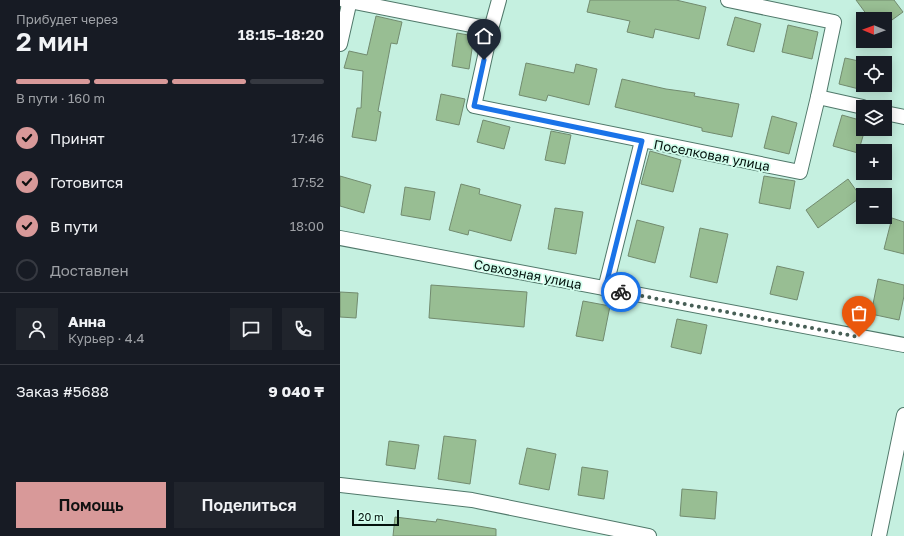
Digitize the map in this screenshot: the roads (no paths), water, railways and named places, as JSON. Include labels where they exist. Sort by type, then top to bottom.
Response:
[{"type":"street","points":[[340,44],[348,0],[491,29]]},
{"type":"street","name":"Поселковая улица","points":[[499,0],[474,106],[800,172],[834,22],[728,0]]},
{"type":"street","points":[[818,97],[856,106]]},
{"type":"street","points":[[892,114],[904,117]]},
{"type":"street","points":[[605,289],[642,141]]},
{"type":"street","name":"Совхозная улица","points":[[340,238],[904,345]]},
{"type":"street","points":[[879,536],[904,415]]},
{"type":"street","points":[[340,485],[472,500],[649,536]]}]
